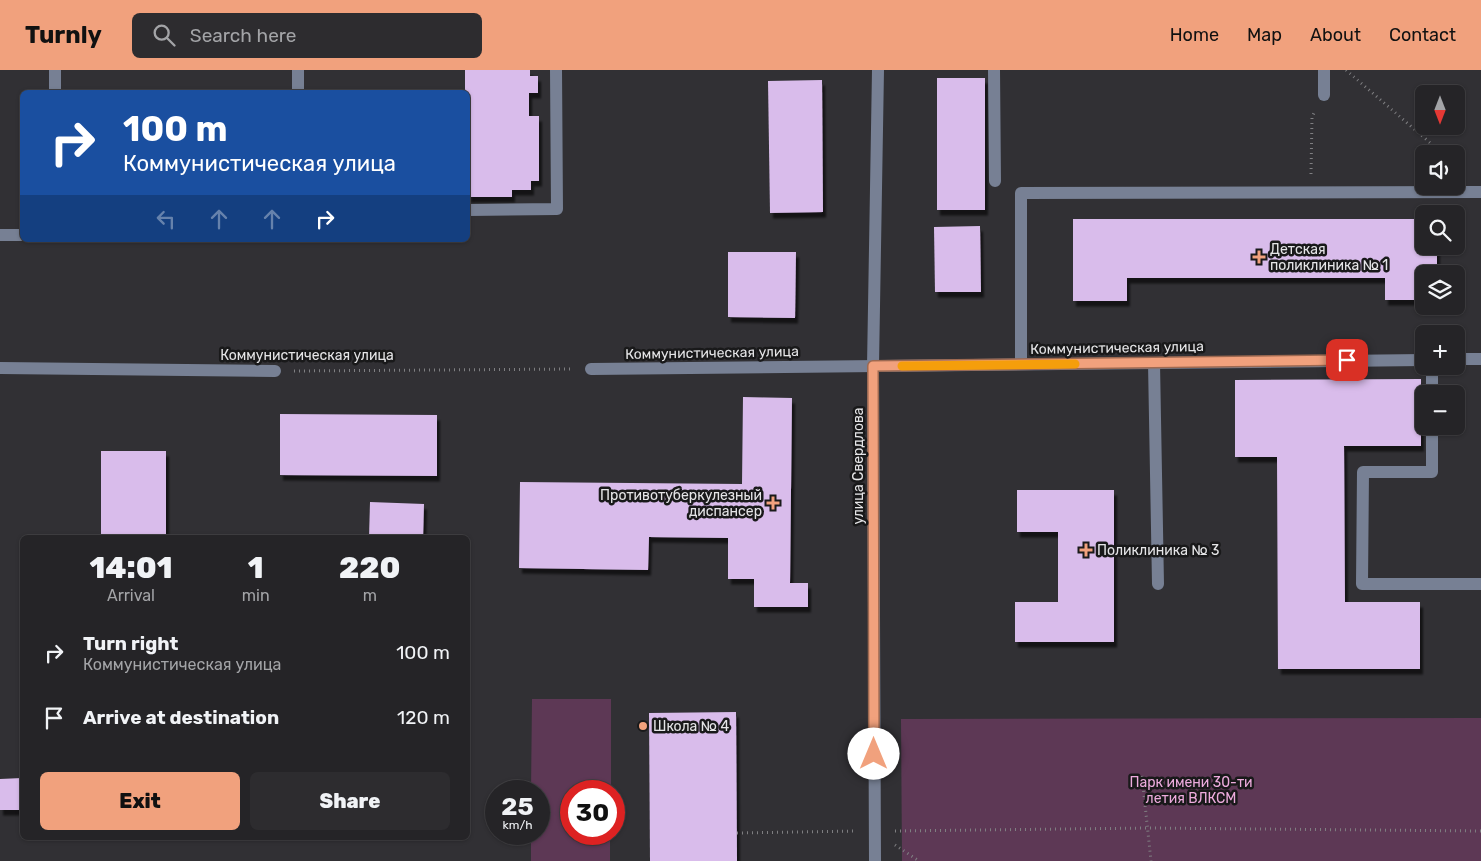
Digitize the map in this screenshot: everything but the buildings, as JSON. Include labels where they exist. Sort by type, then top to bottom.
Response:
[{"type":"street","points":[[55,70],[55,90]]},
{"type":"street","points":[[298,70],[298,90]]},
{"type":"street","points":[[470,210],[557,209],[556,70]]},
{"type":"street","name":"улица Свердлова","points":[[875,861],[873,366],[878,70]]},
{"type":"street","points":[[994,70],[995,181]]},
{"type":"street","points":[[1324,70],[1324,95]]},
{"type":"street","points":[[1021,364],[1021,193],[1481,192]]},
{"type":"street","points":[[0,235],[20,235]]},
{"type":"street","points":[[1465,359],[1481,359]]},
{"type":"street","name":"Коммунистическая улица","points":[[591,369],[1415,360]]},
{"type":"street","points":[[1154,363],[1158,584]]},
{"type":"street","name":"Коммунистическая улица","points":[[0,368],[275,371]]},
{"type":"street","points":[[1432,435],[1432,472],[1363,472],[1362,584],[1481,584]]},
{"type":"path","points":[[1346,70],[1433,145]]},
{"type":"path","points":[[1311,193],[1312,117],[1324,95]]},
{"type":"path","name":"Коммунистическая улица","points":[[275,371],[591,369]]},
{"type":"path","points":[[1142,776],[1151,861]]},
{"type":"path","points":[[737,833],[1148,828],[1481,831]]},
{"type":"path","points":[[875,831],[919,861]]},
{"type":"green space","points":[[532,699],[611,699],[611,780],[560,780],[560,845],[610,845],[610,861],[531,861],[531,845],[550,845],[550,780],[531,780]]},
{"type":"green space","name":"Парк имени 30-ти летия ВЛКСМ","points":[[1481,718],[1481,861],[902,861],[901,719]]},
{"type":"slow traffic","points":[[902,366],[1075,364]]},
{"type":"place","name":"Детская поликлиника № 1","points":[[1259,257]]},
{"type":"place","name":"Противотуберкулезный диспансер","points":[[773,503]]},
{"type":"place","name":"Поликлиника № 3","points":[[1086,550]]},
{"type":"place","name":"Школа № 4","points":[[643,726]]},
{"type":"route","points":[[874,754],[873,366],[1347,360]]}]
